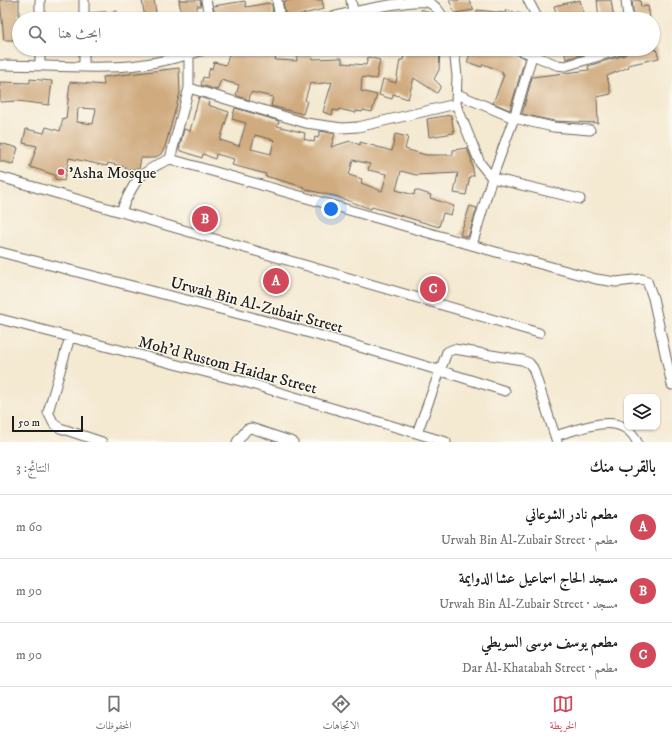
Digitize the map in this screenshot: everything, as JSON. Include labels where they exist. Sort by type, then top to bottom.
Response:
[{"type":"street","points":[[40,0],[40,12]]},
{"type":"street","points":[[84,0],[84,12]]},
{"type":"street","points":[[206,0],[209,12]]},
{"type":"street","points":[[277,0],[279,12]]},
{"type":"street","points":[[351,0],[353,11]]},
{"type":"street","points":[[528,0],[534,12]]},
{"type":"street","points":[[626,0],[627,12]]},
{"type":"street","points":[[349,12],[390,4],[416,1],[428,1],[441,12]]},
{"type":"street","points":[[40,56],[40,64]]},
{"type":"street","points":[[84,56],[84,66]]},
{"type":"street","points":[[0,65],[40,64],[128,66],[183,56]]},
{"type":"street","points":[[170,159],[189,88],[189,56]]},
{"type":"street","points":[[454,56],[457,94],[456,104],[480,162],[492,178],[580,199]]},
{"type":"street","points":[[472,245],[492,178],[514,118],[533,56]]},
{"type":"street","points":[[543,56],[565,66],[600,56]]},
{"type":"street","points":[[189,88],[306,123],[342,128],[358,127],[456,104]]},
{"type":"street","points":[[457,94],[514,118],[553,126],[590,130]]},
{"type":"street","points":[[121,211],[129,193],[144,172],[170,159],[472,245],[607,281],[647,281],[672,385]]},
{"type":"street","points":[[0,177],[539,333]]},
{"type":"street","name":"Urwah Bin Al-Zubair Street","points":[[0,252],[267,322],[441,370],[505,391]]},
{"type":"street","name":"Moh'd Rustom Haidar Street","points":[[0,319],[248,383],[446,442]]},
{"type":"street","points":[[70,337],[48,412],[54,424],[60,428],[102,442]]},
{"type":"street","points":[[417,433],[447,352],[454,350],[522,360],[529,363],[537,379],[556,439],[595,424],[613,423],[627,428],[637,442]]},
{"type":"street","points":[[237,442],[247,429],[251,428],[293,442]]},
{"type":"building","points":[[0,0],[19,0],[19,12],[12,12],[12,40],[4,40]]},
{"type":"building","points":[[142,0],[154,0],[156,12],[144,12]]},
{"type":"building","points":[[179,0],[200,0],[201,6],[197,6],[197,12],[181,12]]},
{"type":"building","points":[[290,0],[322,0],[324,9],[311,12],[285,12],[283,2]]},
{"type":"building","points":[[449,0],[469,0],[474,10],[461,12],[455,12]]},
{"type":"building","points":[[580,0],[583,12],[556,12],[554,6]]},
{"type":"building","points":[[597,0],[611,0],[613,12],[598,12]]},
{"type":"building","points":[[632,0],[640,0],[641,7],[648,6],[649,12],[633,12]]},
{"type":"building","points":[[245,1],[246,7],[269,3],[272,5],[273,12],[214,12],[213,6]]},
{"type":"building","points":[[422,9],[428,12],[420,12]]},
{"type":"building","points":[[477,10],[496,12],[477,12]]},
{"type":"building","points":[[228,56],[276,56],[275,60],[297,61],[297,56],[311,56],[312,59],[342,58],[342,63],[366,65],[368,57],[380,60],[376,79],[362,77],[361,91],[377,95],[372,112],[363,110],[362,112],[356,111],[356,113],[339,109],[338,111],[333,110],[332,115],[323,112],[332,82],[316,84],[310,83],[303,114],[271,106],[273,97],[251,92],[249,100],[238,96],[236,95],[239,85],[221,80],[217,90],[201,85],[203,77],[207,78],[210,68],[212,69],[214,62],[226,65]]},
{"type":"building","points":[[404,56],[440,56],[439,70],[434,79],[441,86],[437,93],[414,78],[408,99],[393,94],[392,99],[379,95],[383,79],[396,83],[400,60],[403,60]]},
{"type":"building","points":[[469,56],[520,56],[525,58],[510,110],[493,103],[504,75],[502,75],[503,72],[483,64],[482,67],[467,62]]},
{"type":"building","points":[[565,56],[577,56],[566,59]]},
{"type":"building","points":[[622,56],[658,56],[659,58],[628,65],[629,67],[607,76],[611,94],[597,97],[598,123],[554,121],[522,114],[532,77],[589,70],[588,66]]},
{"type":"building","points":[[179,68],[180,93],[165,147],[161,154],[154,158],[141,158],[139,169],[125,169],[126,167],[108,163],[107,166],[69,158],[64,181],[55,179],[55,175],[30,167],[37,146],[23,143],[26,129],[44,133],[46,127],[60,131],[63,118],[66,119],[70,82],[104,85],[103,77]],"holes":[[[78,108],[96,109],[93,124],[77,122]]]},
{"type":"building","points":[[30,79],[52,81],[49,105],[18,101],[0,102],[0,82],[30,83]]},
{"type":"building","points":[[199,97],[209,100],[208,105],[229,112],[220,140],[239,146],[246,123],[232,119],[235,108],[279,121],[277,126],[305,133],[304,139],[314,142],[315,137],[318,138],[320,131],[335,134],[331,147],[350,141],[360,145],[360,142],[392,151],[395,134],[408,137],[405,149],[426,155],[453,155],[453,150],[467,148],[471,158],[474,176],[470,176],[466,195],[454,193],[458,173],[416,175],[401,171],[396,190],[414,195],[415,190],[431,195],[430,198],[454,206],[451,215],[443,213],[439,227],[372,207],[371,209],[338,197],[304,189],[304,187],[265,176],[266,174],[232,165],[234,159],[216,154],[215,159],[203,154],[202,158],[179,150],[184,129],[190,131]],"holes":[[[255,135],[274,140],[271,154],[251,149]],[[353,160],[370,164],[368,170],[387,174],[382,191],[361,183],[362,179],[349,175]]]},
{"type":"building","points":[[451,115],[454,133],[429,137],[427,119]]},
{"type":"building","points":[[0,143],[18,148],[13,164],[0,161]]},
{"type":"building","points":[[470,206],[477,208],[468,237],[460,235]]},
{"type":"place","name":"'Asha Mosque","points":[[61,172]]},
{"type":"place","name":"مسجد الحاج اسماعيل عشا الدوايمة","points":[[205,219]]},
{"type":"place","name":"مطعم نادر الشوعاني","points":[[276,281]]},
{"type":"place","name":"مطعم يوسف موسى السويطي","points":[[433,289]]}]
